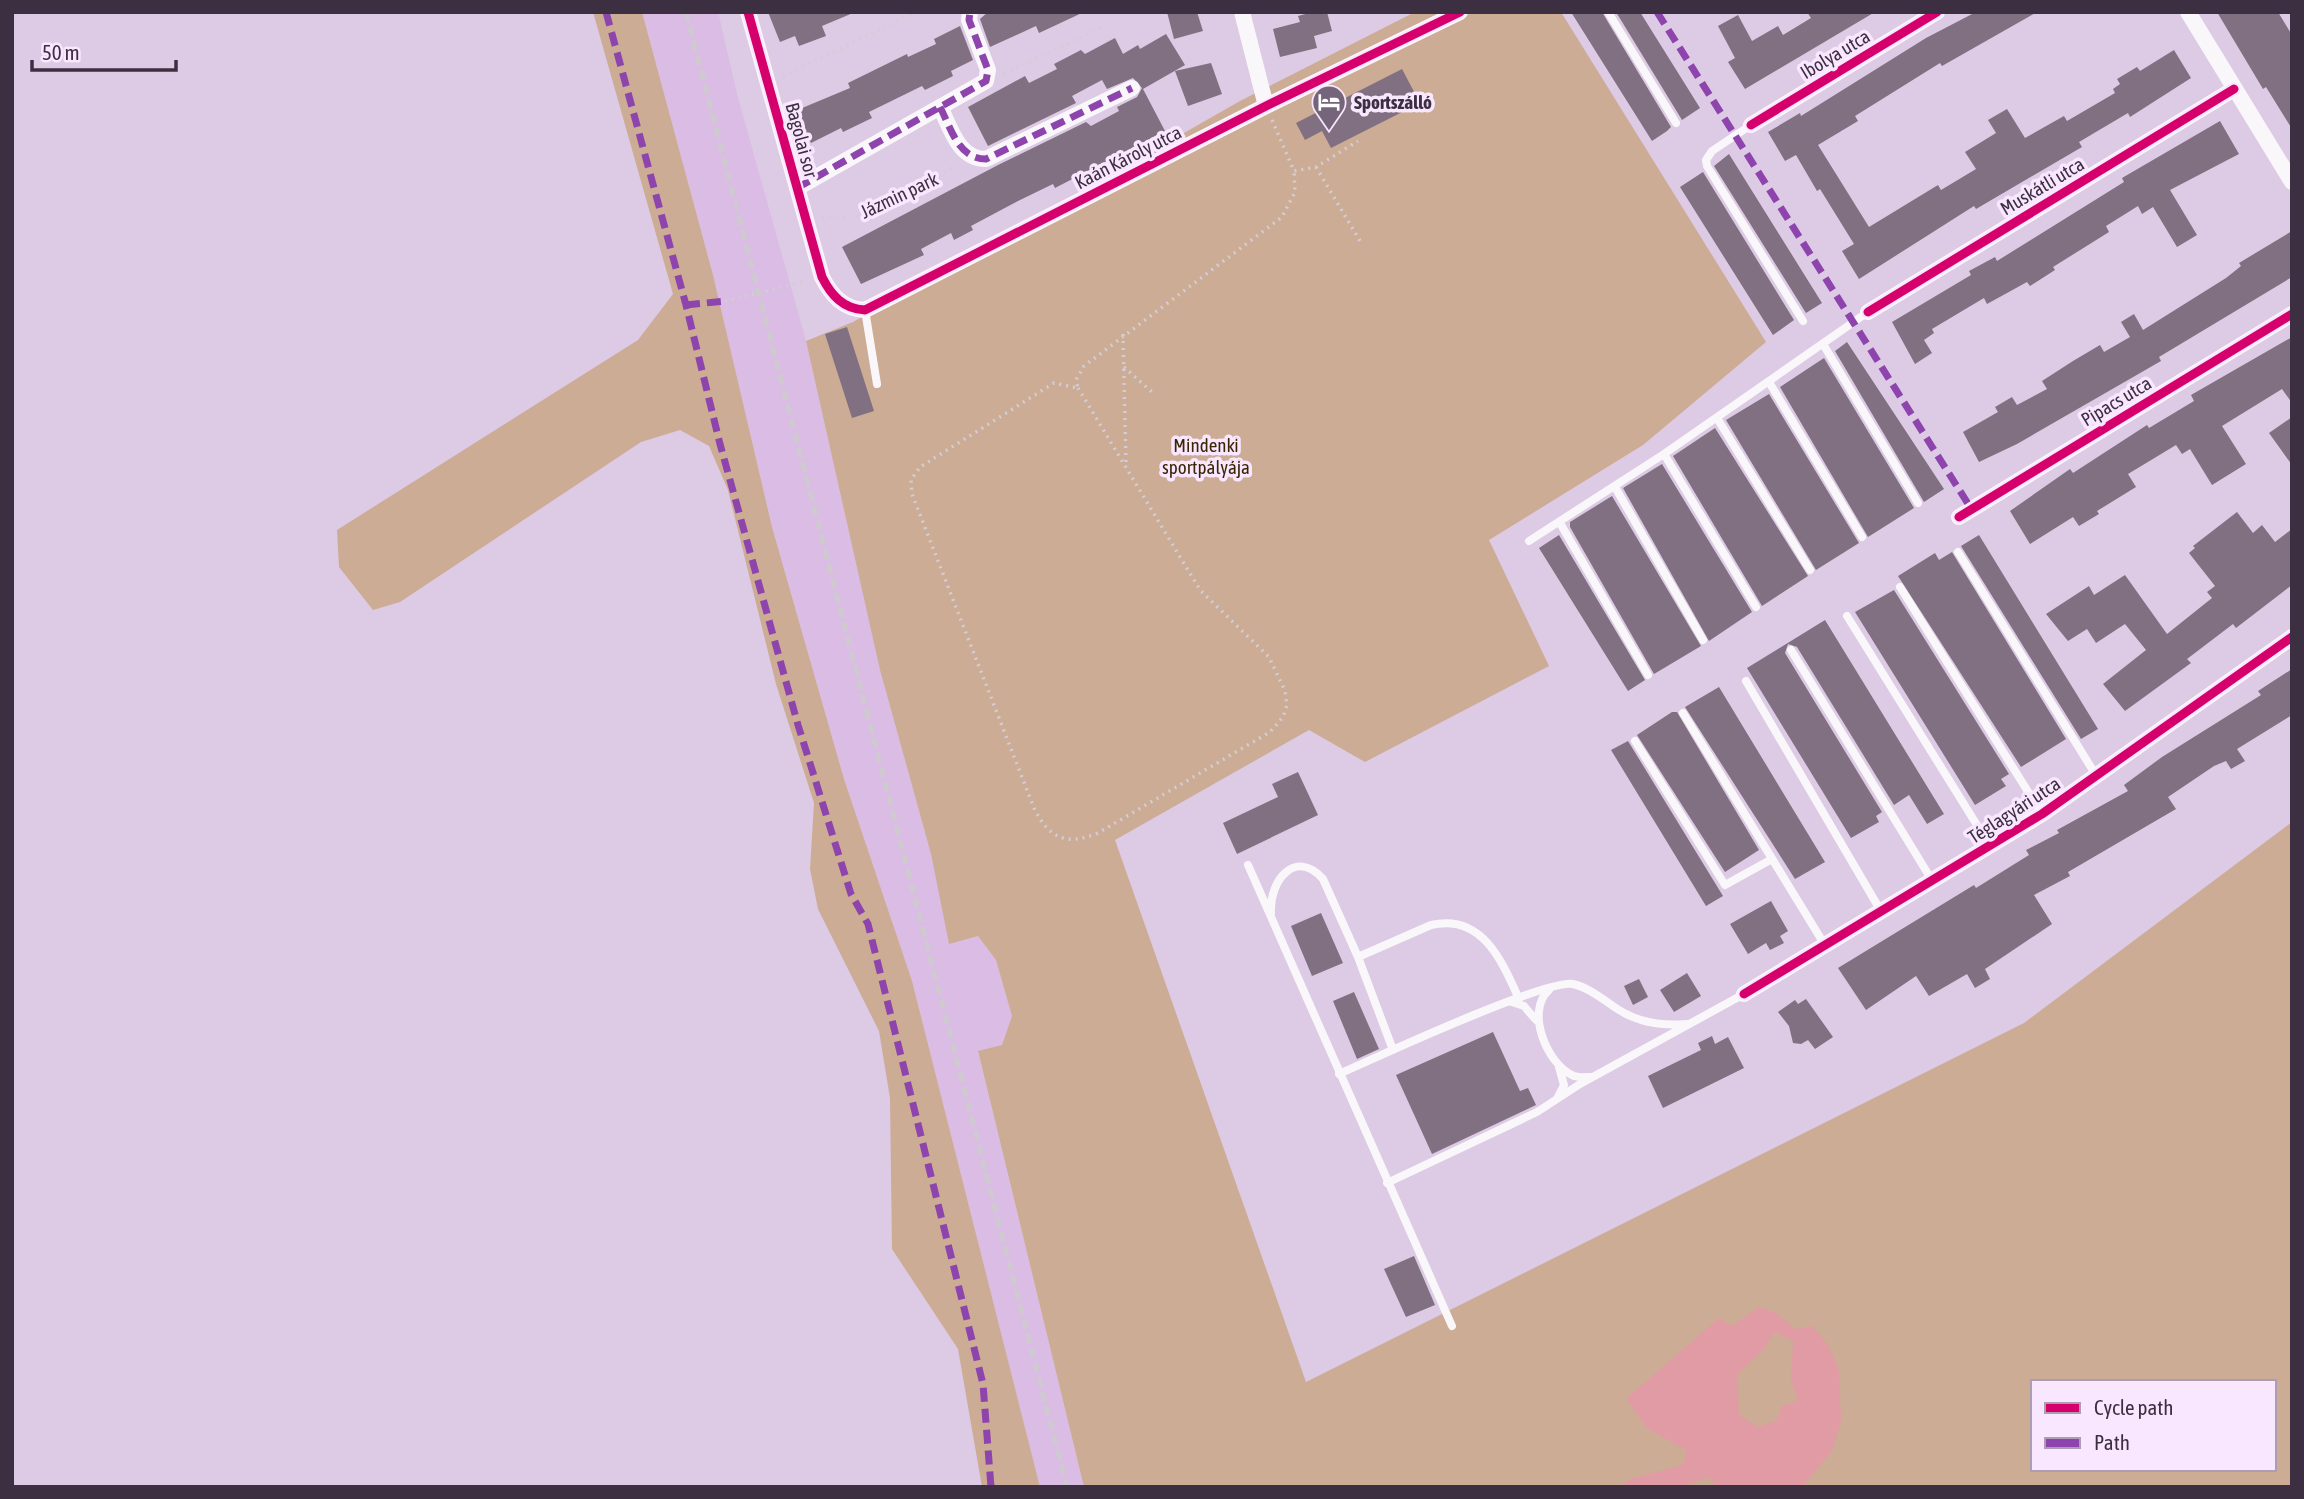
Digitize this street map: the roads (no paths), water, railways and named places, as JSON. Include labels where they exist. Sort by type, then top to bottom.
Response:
[{"type":"street","name":"Bagolai sor","points":[[748,12],[822,277],[834,297],[849,307],[865,310]]},
{"type":"street","points":[[797,188],[983,84],[988,70],[969,20],[971,12]]},
{"type":"street","points":[[1242,12],[1266,106]]},
{"type":"street","name":"Kaán Károly utca","points":[[865,310],[1266,106],[1460,12]]},
{"type":"street","name":"Ibolya utca","points":[[1751,125],[1937,12]]},
{"type":"street","points":[[2188,12],[2292,182]]},
{"type":"street","points":[[940,107],[967,154],[980,159],[993,158],[1132,88]]},
{"type":"street","name":"Muskátli utca","points":[[1868,312],[2234,89]]},
{"type":"street","name":"Pipacs utca","points":[[1959,517],[2292,314]]},
{"type":"street","name":"Téglagyári utca","points":[[1744,995],[2042,814],[2292,637]]},
{"type":"lane","points":[[1608,12],[1676,123]]},
{"type":"lane","points":[[1751,125],[1712,151],[1706,160],[1707,166],[1803,321]]},
{"type":"lane","points":[[865,310],[877,384]]},
{"type":"lane","points":[[1529,541],[1664,454],[1868,312]]},
{"type":"lane","points":[[1824,344],[1918,503]]},
{"type":"lane","points":[[1769,382],[1862,537]]},
{"type":"lane","points":[[1717,418],[1810,570]]},
{"type":"lane","points":[[1664,454],[1756,607]]},
{"type":"lane","points":[[1615,487],[1703,640]]},
{"type":"lane","points":[[1560,523],[1648,675]]},
{"type":"lane","points":[[1958,552],[2097,777]]},
{"type":"lane","points":[[1900,587],[2042,814]]},
{"type":"lane","points":[[1847,616],[1990,846]]},
{"type":"lane","points":[[1791,650],[1933,882]]},
{"type":"lane","points":[[1746,681],[1882,913]]},
{"type":"lane","points":[[1683,713],[1826,947]]},
{"type":"lane","points":[[1635,741],[1725,885],[1772,859]]},
{"type":"lane","points":[[1248,864],[1451,1326]]},
{"type":"lane","points":[[1271,919],[1270,902],[1276,880],[1295,868],[1317,873],[1323,879],[1358,957],[1393,1050]]},
{"type":"lane","points":[[1358,957],[1431,925],[1444,922],[1460,925],[1485,938],[1493,948],[1516,1000],[1539,1025],[1557,1061],[1564,1085],[1557,1099]]},
{"type":"lane","points":[[1339,1074],[1516,1000],[1563,984],[1581,987],[1643,1021],[1668,1025],[1690,1024]]},
{"type":"lane","points":[[1539,1025],[1537,1010],[1541,997],[1554,986]]},
{"type":"lane","points":[[1387,1184],[1538,1112],[1593,1077],[1744,995]]},
{"type":"lane","points":[[1557,1061],[1577,1077],[1593,1077]]},
{"type":"railway","points":[[686,12],[1067,1487]]},
{"type":"place","name":"Sportszálló","points":[[1329,132]]},
{"type":"park label","name":"Mindenki sportpályája","points":[[1206,456]]}]
